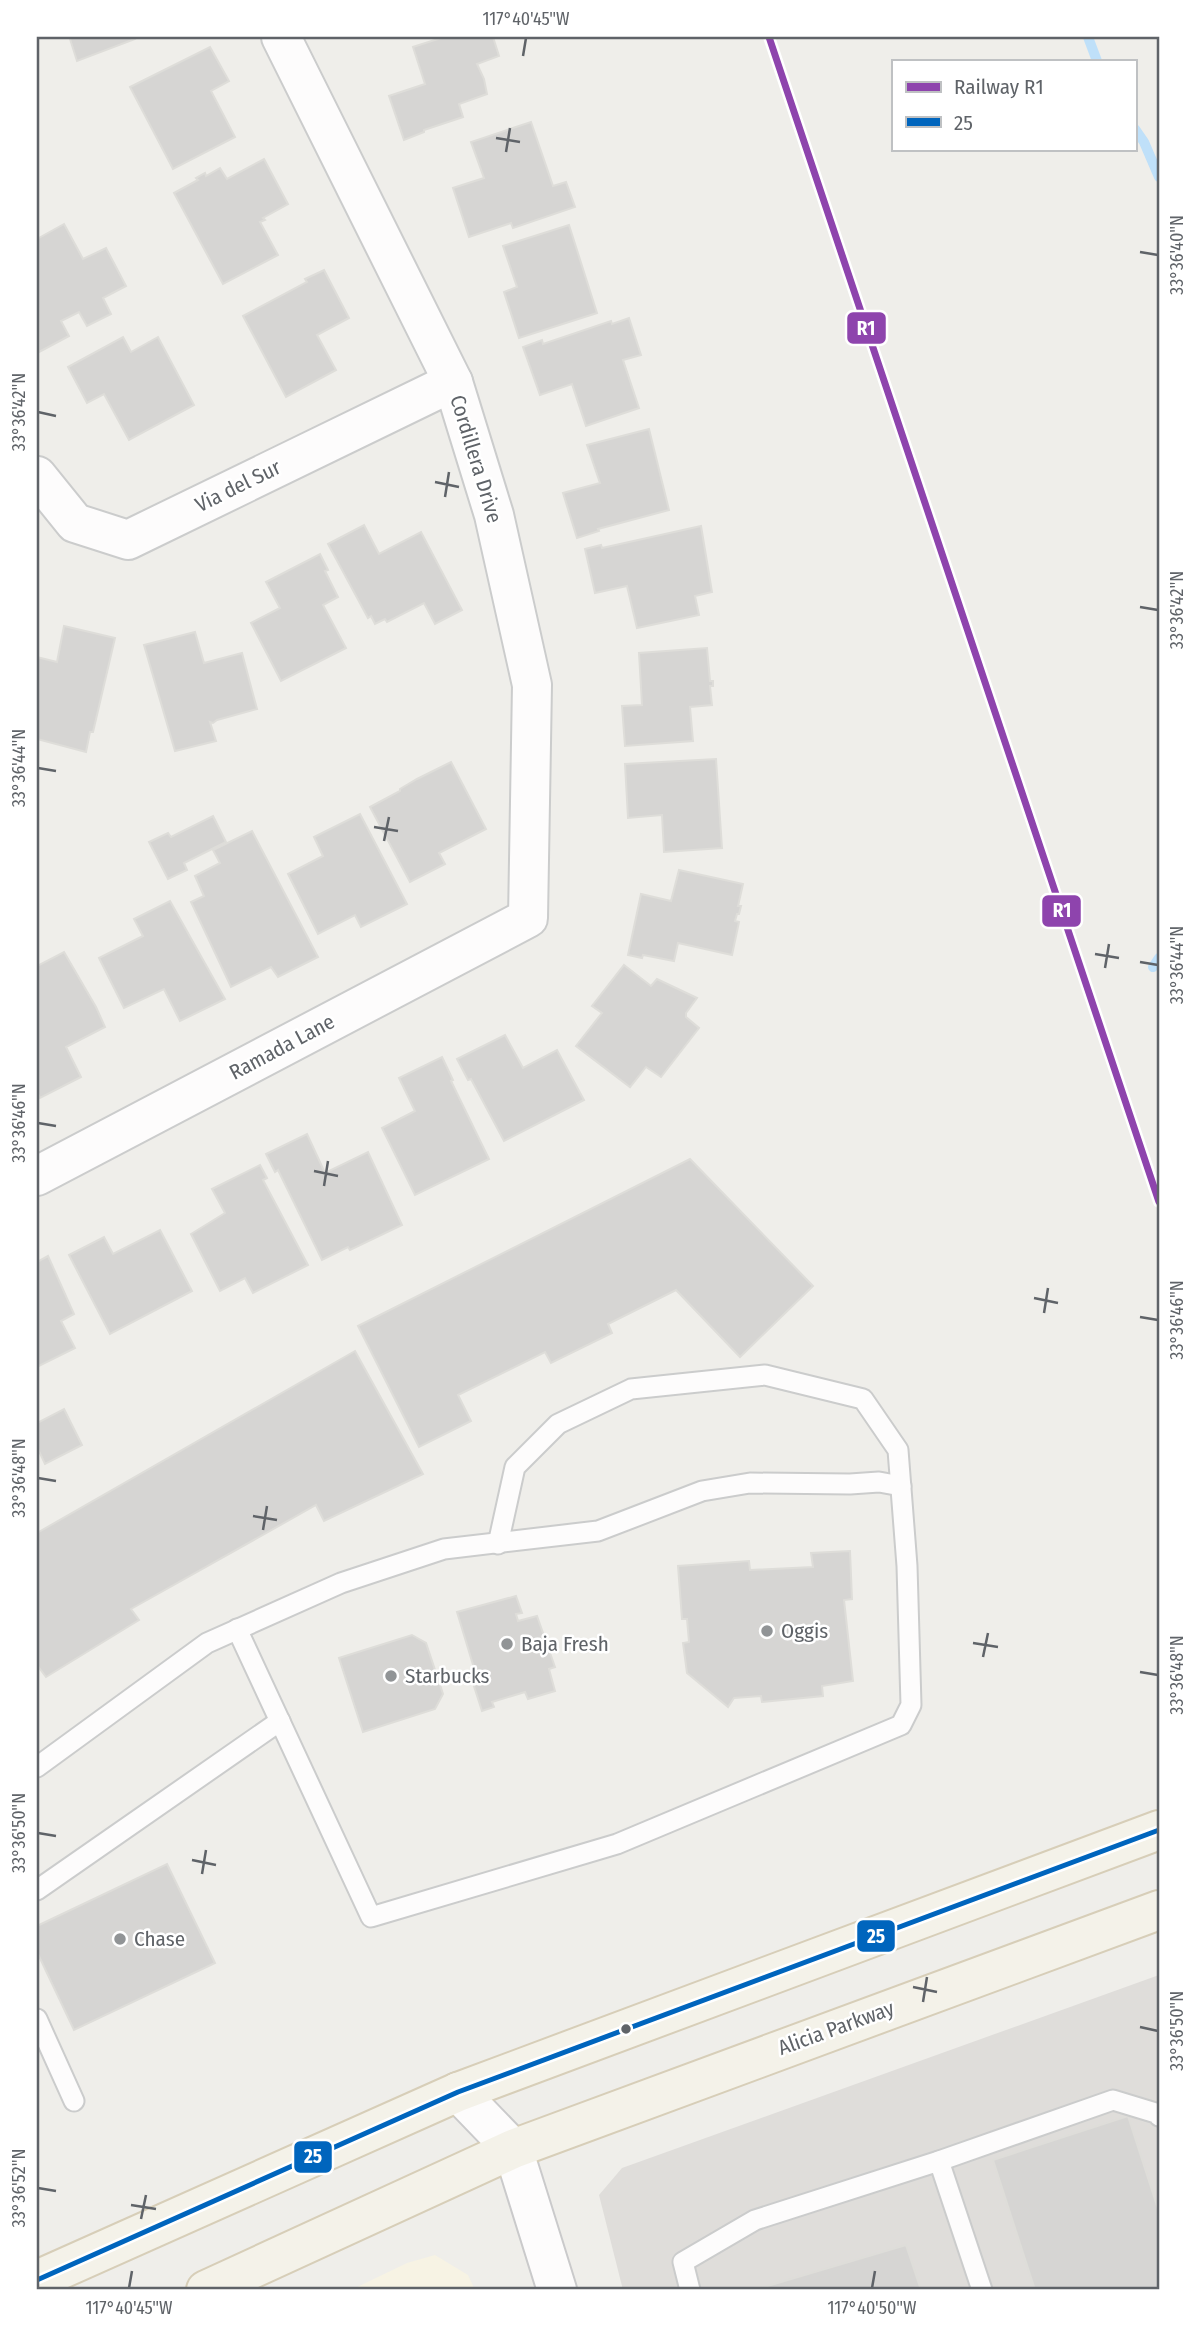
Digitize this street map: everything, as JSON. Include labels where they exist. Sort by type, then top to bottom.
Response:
[{"type":"main road","points":[[37,2280],[458,2092],[1159,1830]]},
{"type":"main road","name":"Alicia Parkway","points":[[206,2290],[513,2149],[1159,1910]]},
{"type":"street","name":"Cordillera Drive","points":[[281,37],[453,382],[494,515],[532,685],[528,918]]},
{"type":"street","name":"Via del Sur","points":[[37,476],[75,523],[128,540],[453,382]]},
{"type":"street","name":"Ramada Lane","points":[[37,1176],[528,918]]},
{"type":"street","points":[[458,2092],[513,2149],[557,2290]]},
{"type":"lane","points":[[237,1629],[371,1917],[617,1844],[901,1725],[911,1705],[898,1450],[863,1399],[765,1375],[631,1389],[558,1424],[515,1467],[498,1544]]},
{"type":"lane","points":[[37,1767],[207,1643],[341,1583],[444,1549],[598,1531],[702,1490],[750,1483],[879,1482],[901,1486]]},
{"type":"lane","points":[[37,1890],[280,1721]]},
{"type":"lane","points":[[37,2020],[74,2101]]},
{"type":"lane","points":[[690,2290],[683,2262],[755,2220],[939,2161],[1112,2100],[1159,2116]]},
{"type":"lane","points":[[939,2161],[982,2290]]},
{"type":"shaded area","points":[[1159,1975],[1159,2290],[623,2290],[599,2195],[622,2168]]},
{"type":"shaded area","points":[[435,2255],[468,2275],[475,2290],[351,2290],[407,2263]]},
{"type":"building","points":[[444,37],[493,37],[499,56],[477,64],[487,94],[459,104],[463,117],[404,140],[389,96],[425,84],[413,47]]},
{"type":"building","points":[[70,39],[135,39],[77,61]]},
{"type":"building","points":[[210,47],[229,81],[211,91],[235,137],[173,169],[130,87]]},
{"type":"building","points":[[531,122],[553,186],[566,182],[575,207],[513,228],[511,223],[469,237],[453,188],[484,178],[471,142]]},
{"type":"building","points":[[264,159],[288,204],[260,222],[278,255],[223,284],[174,193],[205,173],[206,176],[220,168],[227,179]]},
{"type":"building","points":[[64,224],[83,259],[106,248],[126,286],[103,298],[111,314],[87,326],[79,312],[61,321],[69,336],[39,352],[37,239]]},
{"type":"building","points":[[569,225],[597,313],[519,338],[504,292],[517,287],[503,246]]},
{"type":"building","points":[[324,270],[349,318],[317,335],[336,370],[286,397],[243,316]]},
{"type":"building","points":[[629,318],[641,355],[623,360],[639,408],[586,426],[572,384],[540,395],[523,347],[542,340],[543,344],[611,321],[612,324]]},
{"type":"building","points":[[123,337],[131,352],[158,337],[194,405],[129,440],[104,394],[87,403],[68,367]]},
{"type":"building","points":[[649,429],[669,510],[598,529],[599,531],[577,538],[563,493],[600,483],[587,445]]},
{"type":"building","points":[[364,525],[379,554],[421,532],[462,610],[435,624],[424,603],[387,622],[385,619],[375,624],[371,616],[368,618],[328,544]]},
{"type":"building","points":[[701,526],[712,592],[695,596],[699,615],[637,628],[627,586],[595,593],[585,549],[601,545],[602,548]]},
{"type":"building","points":[[320,554],[338,597],[323,605],[346,648],[281,681],[251,623],[280,608],[266,582]]},
{"type":"building","points":[[64,626],[115,638],[86,752],[37,739],[37,657],[57,662]]},
{"type":"building","points":[[195,632],[204,663],[242,653],[257,709],[210,722],[216,741],[175,751],[144,645]]},
{"type":"building","points":[[707,648],[710,681],[713,681],[713,686],[710,686],[712,705],[690,707],[693,741],[625,746],[622,706],[642,705],[639,653]]},
{"type":"building","points":[[716,759],[722,848],[664,852],[662,815],[628,818],[625,764]]},
{"type":"building","points":[[451,762],[486,829],[439,853],[445,864],[410,882],[370,807]]},
{"type":"building","points":[[360,814],[407,904],[361,927],[355,915],[318,934],[288,874],[323,856],[314,837]]},
{"type":"building","points":[[213,816],[226,842],[184,863],[187,870],[168,879],[149,842],[168,833],[171,837]]},
{"type":"building","points":[[252,831],[318,957],[278,977],[271,967],[231,987],[191,902],[204,896],[195,876],[220,863],[213,850]]},
{"type":"building","points":[[679,870],[743,884],[738,906],[741,906],[735,921],[739,922],[732,955],[678,943],[674,961],[628,955],[641,894],[671,901]]},
{"type":"building","points":[[170,901],[225,999],[180,1021],[164,989],[124,1008],[99,958],[143,936],[134,919]]},
{"type":"building","points":[[64,952],[105,1027],[66,1047],[81,1077],[40,1098],[37,1092],[37,966]]},
{"type":"building","points":[[624,965],[651,986],[657,979],[697,998],[686,1017],[699,1028],[661,1077],[646,1067],[630,1087],[576,1046],[602,1013],[592,1006]]},
{"type":"building","points":[[505,1035],[523,1068],[557,1050],[584,1100],[504,1141],[471,1079],[468,1080],[457,1059]]},
{"type":"building","points":[[442,1057],[489,1159],[415,1195],[382,1128],[415,1111],[399,1078]]},
{"type":"building","points":[[307,1134],[325,1173],[368,1152],[402,1225],[322,1260],[278,1170],[275,1172],[266,1154]]},
{"type":"building","points":[[690,1159],[813,1286],[740,1357],[676,1290],[608,1324],[612,1333],[551,1363],[545,1352],[458,1395],[471,1421],[419,1447],[358,1326]]},
{"type":"building","points":[[260,1165],[267,1178],[263,1180],[308,1265],[253,1293],[245,1278],[220,1291],[191,1234],[225,1213],[212,1189]]},
{"type":"building","points":[[160,1230],[192,1291],[110,1334],[69,1255],[104,1237],[113,1254]]},
{"type":"building","points":[[48,1256],[74,1314],[61,1321],[75,1348],[37,1367],[37,1262]]},
{"type":"building","points":[[355,1351],[423,1474],[324,1521],[316,1505],[131,1609],[139,1620],[46,1677],[37,1665],[37,1533]]},
{"type":"building","points":[[64,1409],[82,1445],[45,1464],[37,1447],[37,1423]]},
{"type":"building","name":"Oggis","points":[[850,1551],[852,1599],[844,1600],[853,1681],[822,1686],[823,1696],[762,1702],[761,1696],[734,1698],[728,1707],[687,1673],[683,1643],[689,1642],[687,1619],[682,1619],[678,1566],[749,1561],[750,1570],[813,1567],[811,1553]]},
{"type":"building","name":"Baja Fresh","points":[[516,1596],[522,1613],[516,1614],[518,1621],[537,1616],[555,1667],[549,1669],[555,1691],[528,1699],[525,1692],[492,1702],[494,1707],[482,1711],[472,1680],[477,1678],[457,1612]]},
{"type":"building","name":"Starbucks","points":[[412,1635],[426,1643],[443,1694],[435,1709],[363,1732],[339,1658]]},
{"type":"building","name":"Chase","points":[[167,1864],[215,1963],[74,2030],[37,1952],[37,1926]]},
{"type":"building","points":[[1128,2116],[1159,2212],[1159,2290],[1035,2290],[993,2160]]},
{"type":"building","points":[[906,2245],[921,2290],[754,2290]]},
{"type":"waterway","points":[[1088,37],[1097,60]]},
{"type":"waterway","points":[[1136,130],[1159,177]]},
{"type":"waterway","points":[[1153,967],[1159,958]]},
{"type":"rail line","name":"R1","points":[[769,37],[1159,1202]]},
{"type":"transit line","name":"25","points":[[37,2280],[458,2092],[1159,1830]]},
{"type":"place","name":"Oggis","points":[[767,1631]]},
{"type":"place","name":"Baja Fresh","points":[[507,1644]]},
{"type":"place","name":"Starbucks","points":[[391,1676]]},
{"type":"place","name":"Chase","points":[[120,1939]]}]
